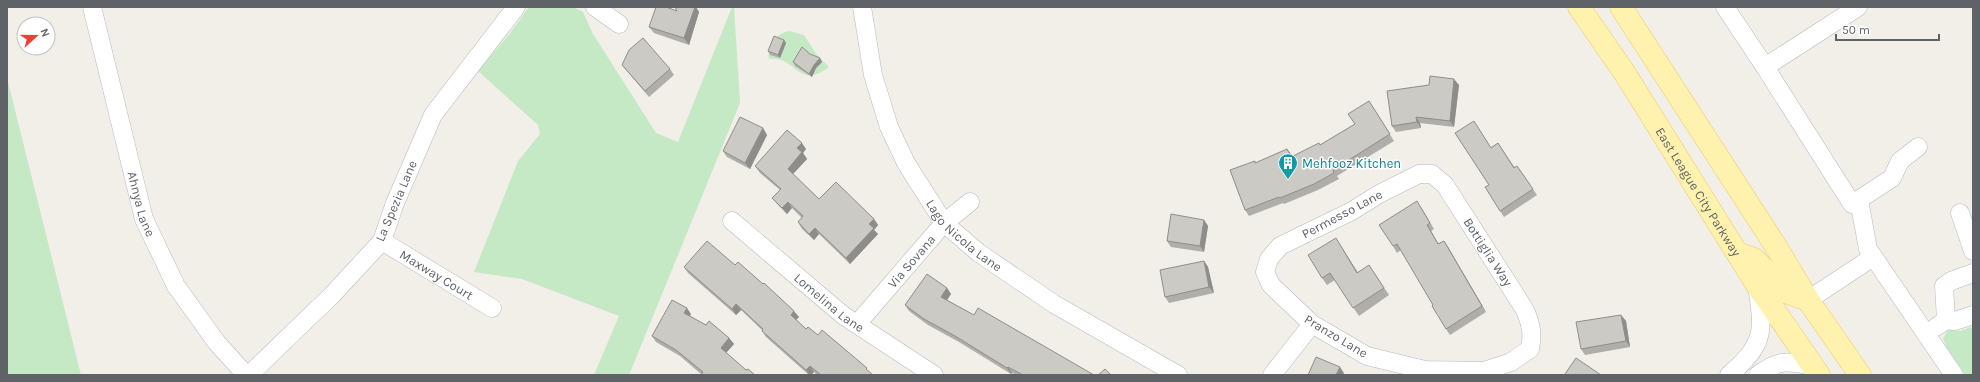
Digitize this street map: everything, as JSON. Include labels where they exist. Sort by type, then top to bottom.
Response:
[{"type":"main road","name":"East League City Parkway","points":[[1580,7],[1624,72],[1757,285],[1816,371]]},
{"type":"main road","points":[[1621,7],[1775,245],[1808,300],[1860,375]]},
{"type":"main road","points":[[1736,252],[1754,259],[1769,274],[1780,290],[1808,300]]},
{"type":"street","name":"Ahnya Lane","points":[[92,7],[144,218],[176,286],[217,343],[246,375]]},
{"type":"street","name":"La Spezia Lane","points":[[249,375],[332,295],[382,241],[395,203],[433,115],[516,7]]},
{"type":"street","points":[[594,7],[619,24]]},
{"type":"street","name":"Lago Nicola Lane","points":[[862,7],[872,75],[889,127],[906,163],[944,223],[979,252],[1054,304],[1178,375]]},
{"type":"street","points":[[1725,7],[1852,204],[1892,178],[1900,161],[1918,147]]},
{"type":"street","points":[[1765,67],[1858,7]]},
{"type":"street","name":"Permesso Lane","points":[[1269,259],[1280,246],[1352,211],[1379,194],[1419,174]]},
{"type":"street","name":"Bottiglia Way","points":[[1419,174],[1432,174],[1445,185],[1525,310],[1531,323],[1532,336],[1530,349]]},
{"type":"street","points":[[1859,200],[1868,249],[1954,375]]},
{"type":"street","name":"Via Sovana","points":[[857,324],[944,223],[970,202]]},
{"type":"street","points":[[1960,213],[1973,251]]},
{"type":"street","name":"Lomelina Lane","points":[[732,221],[844,316],[934,375]]},
{"type":"street","name":"Maxway Court","points":[[382,241],[492,308]]},
{"type":"street","points":[[1808,300],[1873,257]]},
{"type":"street","name":"Pranzo Lane","points":[[1269,259],[1265,272],[1270,285],[1312,324],[1368,356],[1425,370],[1484,371],[1511,362],[1530,349]]},
{"type":"street","points":[[1946,320],[1944,286],[1951,281],[1973,273]]},
{"type":"street","points":[[1728,375],[1746,360],[1755,348],[1760,335],[1762,318],[1757,285]]},
{"type":"street","points":[[1925,334],[1946,320],[1955,321],[1973,315]]},
{"type":"street","points":[[1272,375],[1312,324]]},
{"type":"street","points":[[1758,375],[1769,366],[1784,361],[1816,371]]},
{"type":"green space","points":[[529,7],[573,7],[583,12],[593,34],[656,133],[678,142],[732,7],[734,7],[740,103],[629,375],[594,375],[619,316],[522,279],[474,272],[518,161],[540,134],[538,125],[478,71],[511,32]]},
{"type":"green space","points":[[789,31],[804,35],[817,55],[829,67],[819,73],[810,75],[804,74],[778,59],[769,59],[770,45],[779,35]]},
{"type":"green space","points":[[7,78],[81,375],[7,375]]},
{"type":"green space","points":[[1971,327],[1973,331],[1973,375],[1965,375],[1947,348],[1943,339],[1948,330],[1960,331]]},
{"type":"building","points":[[656,7],[666,7],[677,11],[675,7],[695,7],[684,38],[649,27]]},
{"type":"building","points":[[774,36],[784,40],[778,55],[768,51]]},
{"type":"building","points":[[643,38],[670,69],[645,91],[622,65],[629,50]]},
{"type":"building","points":[[802,47],[810,54],[820,58],[809,74],[793,62]]},
{"type":"building","points":[[1430,76],[1454,79],[1450,121],[1416,117],[1417,122],[1392,126],[1387,91],[1429,85]]},
{"type":"building","points":[[1369,101],[1390,134],[1333,170],[1334,173],[1314,184],[1245,210],[1230,170],[1255,161],[1255,163],[1287,149],[1291,157],[1319,143],[1320,145],[1355,124],[1348,114]]},
{"type":"building","points":[[740,117],[763,128],[745,163],[723,151]]},
{"type":"building","points":[[1474,121],[1491,148],[1498,143],[1514,168],[1517,166],[1533,189],[1500,211],[1485,187],[1489,185],[1455,133]]},
{"type":"building","points":[[787,130],[802,143],[797,148],[802,152],[788,169],[819,199],[836,182],[874,219],[869,224],[874,228],[846,258],[815,228],[809,234],[798,222],[803,216],[788,202],[782,208],[772,198],[781,189],[755,166]]},
{"type":"building","points":[[1417,201],[1430,223],[1427,225],[1438,244],[1444,241],[1482,306],[1446,329],[1397,244],[1393,246],[1379,225]]},
{"type":"building","points":[[1171,214],[1204,220],[1200,246],[1167,241]]},
{"type":"building","points":[[1336,238],[1357,273],[1369,265],[1384,288],[1353,308],[1330,273],[1322,278],[1308,255]]},
{"type":"building","points":[[707,241],[735,265],[738,262],[763,284],[764,283],[794,311],[791,315],[806,329],[808,327],[818,335],[822,330],[867,368],[866,369],[873,375],[821,375],[810,366],[806,370],[762,331],[763,329],[736,304],[732,309],[684,267]]},
{"type":"building","points":[[1204,261],[1209,287],[1165,297],[1160,270]]},
{"type":"building","points":[[927,274],[947,288],[941,297],[974,315],[978,308],[1094,375],[1023,375],[1008,367],[1007,368],[924,319],[905,305]]},
{"type":"building","points":[[672,300],[687,308],[684,313],[706,325],[709,321],[729,338],[721,348],[746,370],[748,369],[755,375],[701,375],[703,372],[676,350],[652,336]]},
{"type":"building","points":[[1621,315],[1626,341],[1581,349],[1576,322]]},
{"type":"building","points":[[1316,357],[1340,367],[1336,375],[1308,375]]},
{"type":"building","points":[[1576,358],[1601,375],[1566,375],[1565,374]]},
{"type":"building","points":[[1105,369],[1111,375],[1098,375]]},
{"type":"place","name":"Mehfooz Kitchen","points":[[1288,180]]}]
